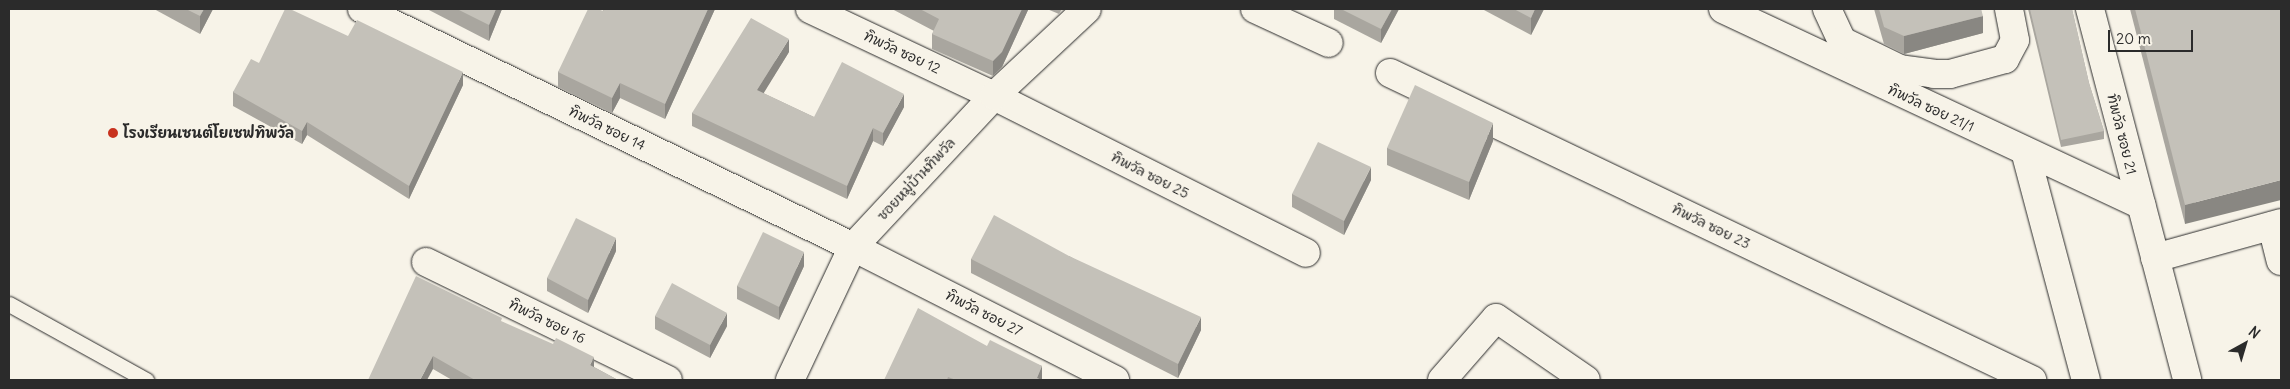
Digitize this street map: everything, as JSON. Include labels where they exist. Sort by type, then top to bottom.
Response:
[{"type":"street","name":"ทิพวัล ซอย 14","points":[[362,9],[853,247]]},
{"type":"street","name":"ทิพวัล ซอย 12","points":[[810,9],[994,96]]},
{"type":"street","name":"ซอยหมู่บ้านทิพวัล","points":[[790,380],[853,247],[994,96],[1087,9]]},
{"type":"street","points":[[1255,9],[1329,44]]},
{"type":"street","name":"ทิพวัล ซอย 21/1","points":[[1723,9],[2141,205]]},
{"type":"street","points":[[1827,9],[1842,41],[1900,69],[1934,74],[1950,74],[2004,59],[2015,40],[2009,9]]},
{"type":"street","name":"ทิพวัล ซอย 21","points":[[2090,9],[2187,380]]},
{"type":"street","name":"ทิพวัล ซอย 23","points":[[1390,73],[2032,380]]},
{"type":"street","name":"ทิพวัล ซอย 25","points":[[994,96],[1306,254]]},
{"type":"street","points":[[2025,151],[2086,380]]},
{"type":"street","points":[[2154,258],[2277,224],[2281,261]]},
{"type":"street","name":"ทิพวัล ซอย 27","points":[[853,247],[1115,380]]},
{"type":"street","name":"ทิพวัล ซอย 16","points":[[426,262],[668,380]]},
{"type":"street","points":[[1442,380],[1496,318],[1586,380]]},
{"type":"lane","points":[[9,304],[146,380]]},
{"type":"building","points":[[186,9],[204,9],[200,16]]},
{"type":"building","points":[[285,9],[290,9],[348,36],[357,20],[463,72],[409,186],[307,122],[302,131],[233,92],[251,59],[259,63]]},
{"type":"building","points":[[457,9],[496,9],[489,25]]},
{"type":"building","points":[[588,9],[603,11],[604,9],[708,9],[665,104],[620,83],[612,98],[558,72]]},
{"type":"building","points":[[920,9],[1022,9],[1002,52],[993,61],[932,34],[939,19]]},
{"type":"building","points":[[1341,9],[1392,9],[1381,29]]},
{"type":"building","points":[[1514,9],[1535,9],[1531,18]]},
{"type":"building","points":[[1879,9],[1981,9],[1983,16],[1904,36],[1884,27]]},
{"type":"building","points":[[2030,9],[2072,9],[2089,83],[2104,131],[2061,140]]},
{"type":"building","points":[[2135,9],[2281,9],[2281,180],[2185,205]]},
{"type":"building","points":[[751,18],[789,39],[757,90],[814,117],[842,62],[904,94],[883,133],[873,128],[847,186],[692,113]]},
{"type":"building","points":[[1415,85],[1493,123],[1469,182],[1387,148]]},
{"type":"building","points":[[1318,142],[1371,167],[1344,221],[1292,194]]},
{"type":"building","points":[[994,215],[1069,256],[1201,317],[1178,364],[971,259]]},
{"type":"building","points":[[576,218],[616,238],[588,300],[547,278]]},
{"type":"building","points":[[763,232],[804,252],[779,307],[737,286]]},
{"type":"building","points":[[416,276],[502,318],[501,321],[553,344],[556,338],[594,357],[590,365],[618,380],[475,380],[433,356],[420,380],[368,380]]},
{"type":"building","points":[[672,283],[727,313],[710,345],[655,316]]},
{"type":"building","points":[[918,308],[987,346],[990,340],[1042,366],[1037,378],[1042,380],[956,380],[948,377],[947,380],[884,380]]},
{"type":"place","name":"โรงเรียนเซนต์โยเซฟทิพวัล","points":[[113,133]]}]
